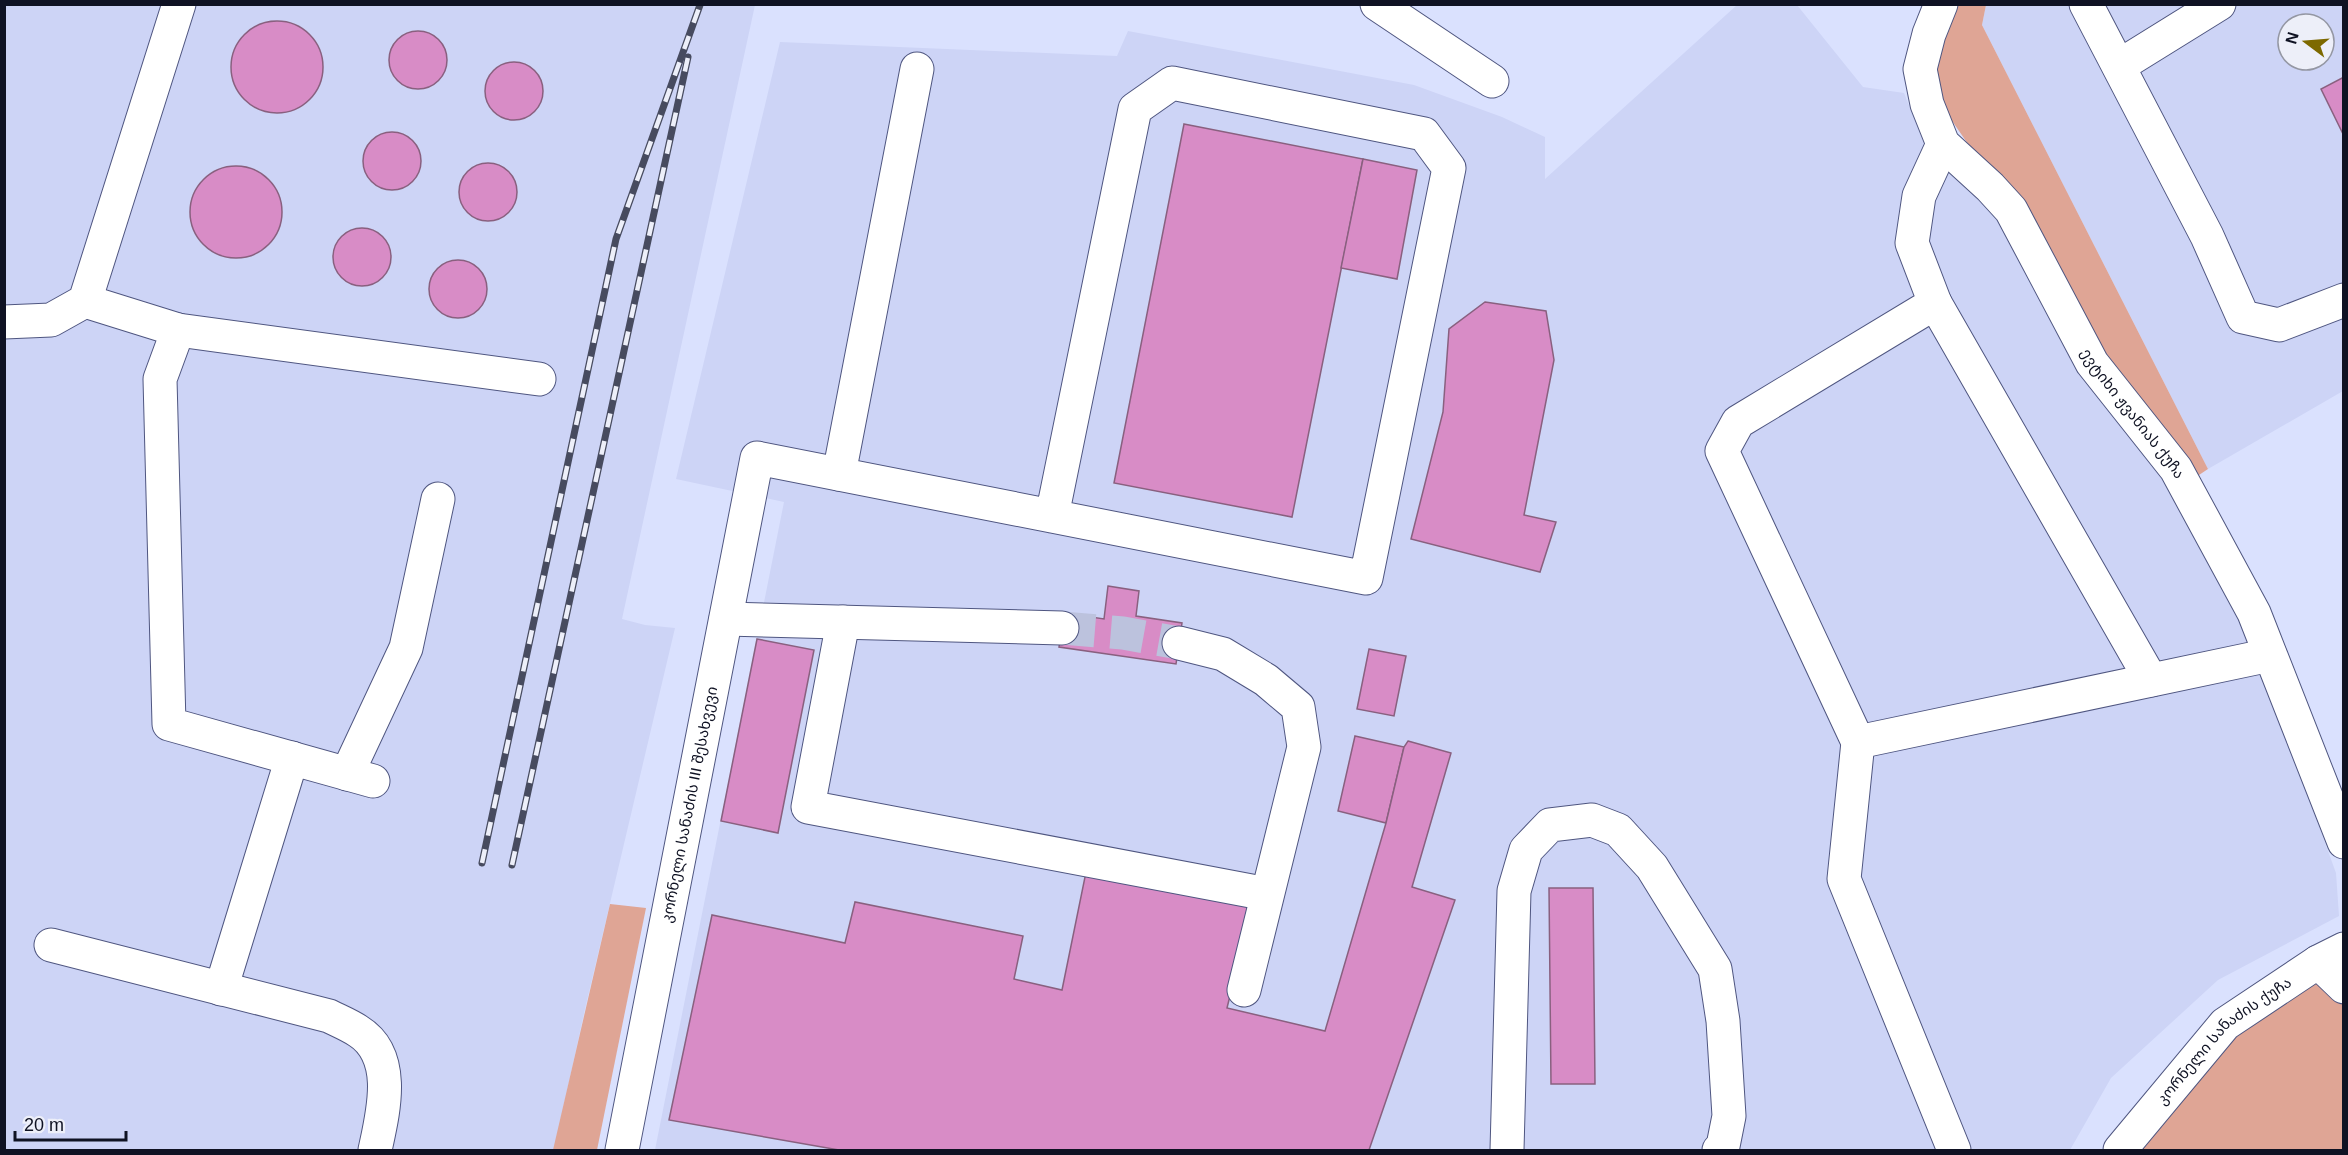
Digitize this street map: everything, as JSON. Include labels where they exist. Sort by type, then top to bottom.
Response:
[{"type":"street","points":[[4,322],[51,320],[85,301],[179,4]]},
{"type":"street","points":[[1377,4],[1492,81]]},
{"type":"street","name":"ევტიხი ჟვანიას ქუჩა","points":[[1941,4],[1929,34],[1920,69],[1926,104],[1943,144],[1990,187],[2011,210],[2092,363],[2176,469],[2254,613],[2343,842]]},
{"type":"street","points":[[2086,4],[2207,236],[2243,317],[2279,325],[2343,300]]},
{"type":"street","points":[[2119,66],[2219,4]]},
{"type":"street","points":[[917,69],[839,474],[1366,578],[1449,168],[1424,134],[1172,83],[1135,109],[1053,516]]},
{"type":"street","points":[[1943,144],[1919,196],[1912,243],[1935,303],[2151,680]]},
{"type":"street","points":[[85,301],[178,330],[539,379]]},
{"type":"street","points":[[1935,303],[1738,422],[1722,451],[1858,742],[1844,879],[1954,1150]]},
{"type":"street","points":[[178,330],[160,379],[169,724],[360,777],[406,648],[438,499]]},
{"type":"street","name":"კორნელი სანაძის III შესახვევი","points":[[622,1150],[757,458],[839,474]]},
{"type":"street","points":[[726,619],[1062,628]]},
{"type":"street","points":[[843,622],[808,807],[1267,894]]},
{"type":"street","points":[[1179,643],[1223,654],[1266,680],[1298,707],[1304,747],[1244,990]]},
{"type":"street","points":[[1858,742],[2270,655]]},
{"type":"street","points":[[221,989],[292,758]]},
{"type":"street","points":[[1507,1150],[1514,891],[1526,850],[1550,825],[1592,820],[1618,830],[1652,867],[1714,969],[1723,1021],[1729,1116],[1723,1146],[1719,1150]]},
{"type":"street","points":[[51,945],[329,1016],[360,1031],[376,1048],[384,1072],[384,1110],[375,1150]]},
{"type":"street","points":[[2331,956],[2343,987]]},
{"type":"street","name":"კორნელი სანაძის ქუჩა","points":[[2120,1150],[2225,1024],[2331,956]]},
{"type":"shaded area","points":[[5,5],[755,5],[622,619],[645,625],[675,628],[554,1150],[5,1150]]},
{"type":"shaded area","points":[[1737,5],[1797,5],[1863,87],[1904,93],[1923,140],[1958,177],[1987,202],[2170,484],[2248,631],[2336,873],[2339,916],[2218,980],[2111,1078],[2070,1150],[655,1150],[784,502],[676,479],[780,42],[1117,56],[1128,31],[1414,85],[1502,117],[1545,137],[1545,179]]},
{"type":"shaded area","points":[[1949,5],[1986,5],[1982,25],[2208,469],[2196,477],[2101,354],[1990,169],[1968,144],[1948,115],[1931,76]]},
{"type":"shaded area","points":[[1986,5],[2343,5],[2343,391],[2208,469],[1982,25]]},
{"type":"shaded area","points":[[610,904],[646,908],[597,1150],[553,1150]]},
{"type":"shaded area","points":[[2315,970],[2343,998],[2343,1150],[2131,1150],[2234,1030]]},
{"type":"building","points":[[277,21],[294,25],[309,35],[319,50],[323,67],[319,84],[309,99],[294,109],[277,113],[260,109],[245,99],[235,84],[231,67],[235,50],[245,35],[260,25]]},
{"type":"building","points":[[412,31],[424,31],[439,39],[447,54],[447,66],[439,81],[424,89],[412,89],[397,81],[389,66],[389,54],[397,39]]},
{"type":"building","points":[[508,62],[520,62],[535,70],[543,85],[543,97],[535,112],[520,120],[508,120],[493,112],[485,97],[485,85],[493,70]]},
{"type":"building","points":[[2344,77],[2344,136],[2321,89]]},
{"type":"building","points":[[1184,124],[1363,159],[1292,517],[1114,483]]},
{"type":"building","points":[[386,132],[398,132],[413,140],[421,155],[421,167],[413,182],[398,190],[386,190],[371,182],[363,167],[363,155],[371,140]]},
{"type":"building","points":[[1363,159],[1417,170],[1397,279],[1341,268]]},
{"type":"building","points":[[482,163],[494,163],[509,171],[517,186],[517,198],[509,213],[494,221],[482,221],[467,213],[459,198],[459,186],[467,171]]},
{"type":"building","points":[[236,166],[254,170],[268,180],[278,194],[282,212],[278,230],[268,244],[254,254],[236,258],[218,254],[204,244],[194,230],[190,212],[194,194],[204,180],[218,170]]},
{"type":"building","points":[[356,228],[368,228],[383,236],[391,251],[391,263],[383,278],[368,286],[356,286],[341,278],[333,263],[333,251],[341,236]]},
{"type":"building","points":[[452,260],[464,260],[479,268],[487,283],[487,295],[479,310],[464,318],[452,318],[437,310],[429,295],[429,283],[437,268]]},
{"type":"building","points":[[1485,302],[1546,311],[1554,360],[1524,515],[1556,522],[1540,572],[1411,539],[1443,412],[1449,329]]},
{"type":"building","points":[[1108,586],[1139,591],[1136,616],[1182,623],[1176,664],[1059,647],[1064,613],[1104,619]]},
{"type":"building","points":[[757,639],[814,650],[778,833],[721,821]]},
{"type":"building","points":[[1369,649],[1406,656],[1394,716],[1357,709]]},
{"type":"building","points":[[1355,736],[1404,747],[1386,823],[1338,811]]},
{"type":"building","points":[[1408,741],[1451,753],[1412,887],[1455,900],[1369,1150],[839,1150],[669,1120],[712,915],[845,943],[855,902],[1023,936],[1014,979],[1062,990],[1086,872],[1253,902],[1227,1008],[1325,1031],[1386,823],[1404,747]]},
{"type":"building","points":[[1549,888],[1593,888],[1595,1084],[1551,1084]]},
{"type":"tunnel","points":[[1062,628],[1123,633],[1179,643]]},
{"type":"railway","points":[[482,863],[616,239],[700,5]]},
{"type":"railway","points":[[512,865],[688,57]]}]
